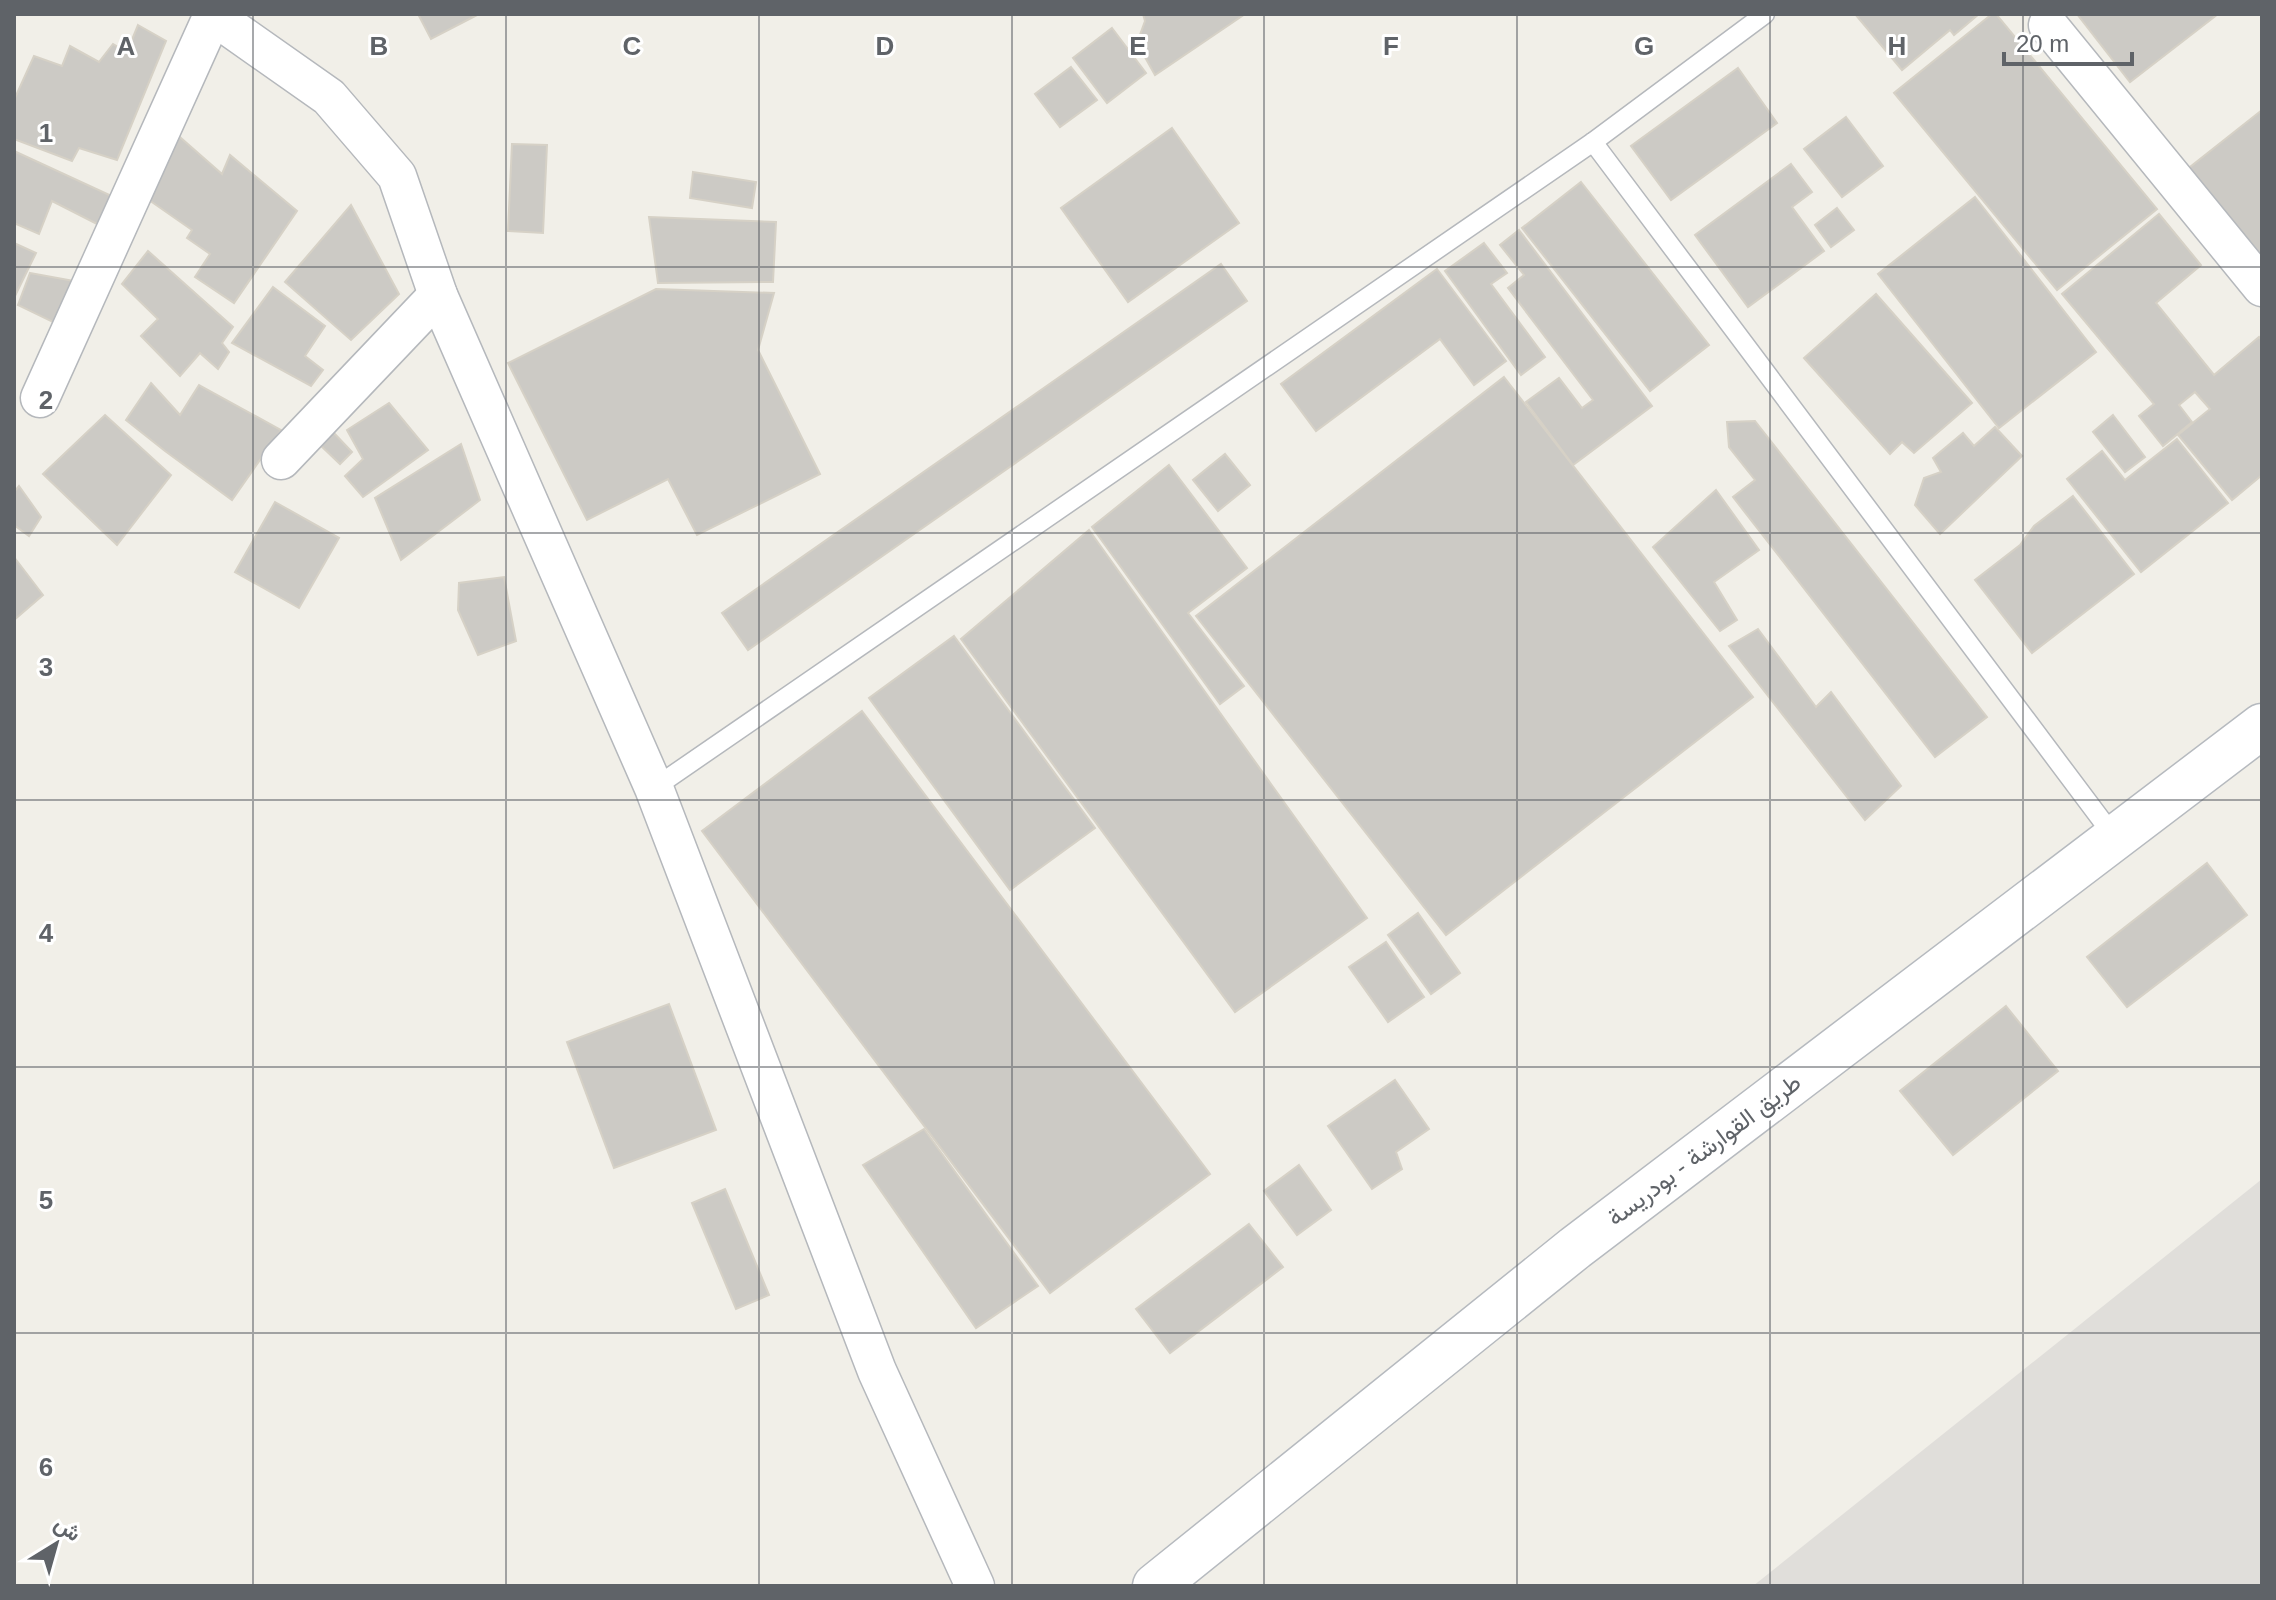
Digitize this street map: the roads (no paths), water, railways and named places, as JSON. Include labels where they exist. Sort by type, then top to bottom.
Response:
[{"type":"main road","name":"طريق القوارشة - بودريسة","points":[[1155,1586],[1575,1248],[2262,726]]},
{"type":"street","points":[[40,398],[212,15],[329,97],[397,176],[438,295],[654,788],[877,1371],[975,1586]]},
{"type":"street","points":[[2048,25],[2262,287]]},
{"type":"street","points":[[281,460],[438,295]]},
{"type":"lane","points":[[654,788],[1593,142],[1765,14]]},
{"type":"lane","points":[[1593,142],[2115,838]]}]
